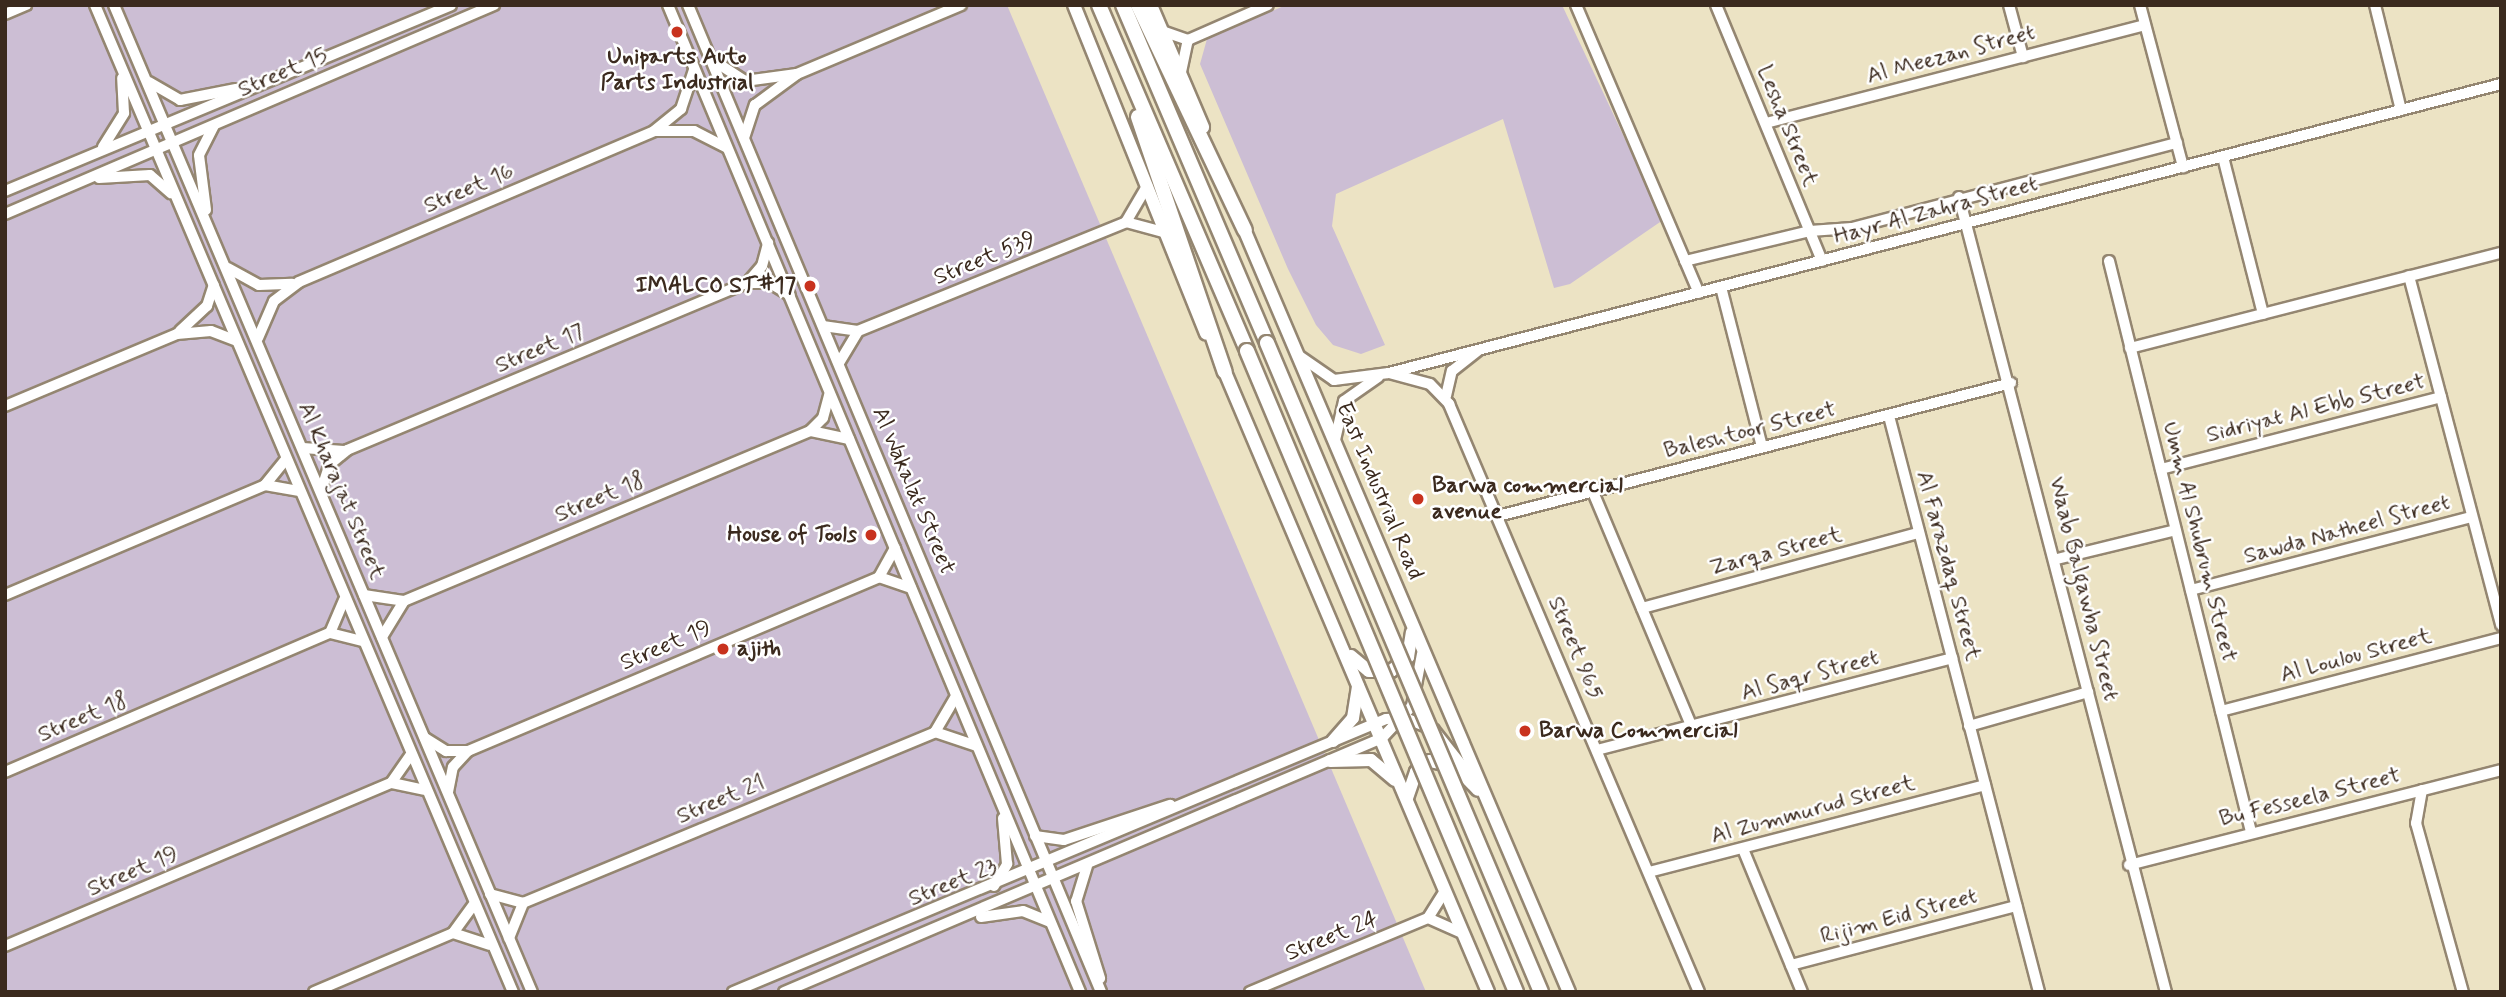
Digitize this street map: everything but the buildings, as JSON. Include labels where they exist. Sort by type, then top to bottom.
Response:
[{"type":"highway","points":[[1099,5],[1516,992]]},
{"type":"highway","name":"East Industrial Road","points":[[1124,5],[1541,992]]},
{"type":"highway","points":[[1138,5],[1245,230]]},
{"type":"highway","points":[[1125,69],[1225,372]]},
{"type":"main road","points":[[1074,5],[1164,232],[1343,645],[1488,992]]},
{"type":"main road","name":"East Industrial Road","points":[[1151,5],[1181,72],[1295,353],[1569,992]]},
{"type":"main road","points":[[1343,645],[1362,668],[1384,673],[1408,657],[1413,629]]},
{"type":"main road","points":[[1333,741],[1353,718],[1357,678]]},
{"type":"main road","points":[[1330,761],[1371,760],[1407,797]]},
{"type":"main road","points":[[1407,797],[1420,767],[1437,760],[1455,766],[1483,796]]},
{"type":"street","points":[[5,14],[26,5]]},
{"type":"street","name":"Al Kharajat Street","points":[[95,5],[489,945],[513,992]]},
{"type":"street","name":"Al Kharajat Street","points":[[114,5],[532,992]]},
{"type":"street","name":"Street 15","points":[[5,191],[451,5]]},
{"type":"street","name":"Street 15","points":[[5,214],[494,5]]},
{"type":"street","name":"Al Wakalat Street","points":[[668,5],[1080,992]]},
{"type":"street","points":[[743,138],[755,105],[797,74],[961,5]]},
{"type":"street","points":[[1162,31],[1188,40],[1268,5]]},
{"type":"street","points":[[1577,5],[1699,293]]},
{"type":"street","points":[[2009,5],[2022,57]]},
{"type":"street","points":[[2140,5],[2183,167]]},
{"type":"street","points":[[2375,5],[2401,110]]},
{"type":"street","name":"Al Wakalat Street","points":[[689,6],[1102,992]]},
{"type":"street","name":"Lesha Street","points":[[1720,6],[1822,261]]},
{"type":"street","name":"Al Meezan Street","points":[[1766,123],[2145,24]]},
{"type":"street","points":[[1181,72],[1188,40]]},
{"type":"street","points":[[711,59],[745,81],[797,74]]},
{"type":"street","points":[[100,150],[124,113],[120,64]]},
{"type":"street","name":"Street 16","points":[[224,265],[259,285],[299,282],[654,131],[687,99],[694,66]]},
{"type":"street","name":"Street 15","points":[[147,80],[180,100],[247,89]]},
{"type":"street","name":"Hayr Al Zahra Street","points":[[1295,353],[1334,380],[1385,373],[2501,84]]},
{"type":"street","points":[[208,225],[199,155],[221,120]]},
{"type":"street","name":"Street 16","points":[[654,131],[694,131],[726,147]]},
{"type":"street","points":[[1685,261],[1810,231],[1852,228],[1959,197],[2177,143]]},
{"type":"street","points":[[2223,157],[2263,314]]},
{"type":"street","name":"Street 15","points":[[89,179],[150,175],[180,205]]},
{"type":"street","points":[[1147,186],[1126,222],[1164,232]]},
{"type":"street","name":"Waab Balgawba Street","points":[[1959,197],[1969,222],[2057,559],[2129,864],[2166,992]]},
{"type":"street","name":"Street 539","points":[[858,331],[1126,222]]},
{"type":"street","points":[[747,283],[762,266],[768,243]]},
{"type":"street","points":[[2130,348],[2501,253]]},
{"type":"street","name":"Umm Al Shubrum Street","points":[[2109,261],[2251,832]]},
{"type":"street","points":[[2409,276],[2501,625]]},
{"type":"street","name":"Street 16","points":[[258,340],[268,310],[299,282]]},
{"type":"street","points":[[747,283],[770,283],[790,295]]},
{"type":"street","name":"Street 17","points":[[321,492],[330,464],[347,450],[747,283]]},
{"type":"street","points":[[177,334],[206,306],[214,284]]},
{"type":"street","points":[[1721,287],[1762,447]]},
{"type":"street","points":[[823,326],[858,331],[839,363]]},
{"type":"street","points":[[5,406],[177,334],[211,331],[235,340]]},
{"type":"street","points":[[1385,373],[1425,382],[1446,397],[1452,372],[1485,346]]},
{"type":"street","name":"Hayr Al Zahra Street","points":[[1335,447],[1343,401],[1385,373]]},
{"type":"street","name":"Baleshtoor Street","points":[[1499,516],[2011,383]]},
{"type":"street","points":[[829,391],[827,409],[810,431],[849,439]]},
{"type":"street","name":"Street 965","points":[[1446,397],[1499,516],[1699,992]]},
{"type":"street","name":"Sidriyat Al Ebb Street","points":[[2161,469],[2441,397]]},
{"type":"street","name":"Al Farazdaq Street","points":[[1889,416],[2039,992]]},
{"type":"street","name":"Street 18","points":[[404,601],[810,431]]},
{"type":"street","name":"Street 17","points":[[303,448],[347,450]]},
{"type":"street","points":[[5,595],[265,485],[286,459]]},
{"type":"street","points":[[265,485],[299,491]]},
{"type":"street","points":[[1593,492],[1692,727]]},
{"type":"street","name":"Sawda Natheel Street","points":[[2191,590],[2472,517]]},
{"type":"street","points":[[2057,559],[2176,530]]},
{"type":"street","name":"Zarqa Street","points":[[1642,608],[1919,534]]},
{"type":"street","points":[[895,547],[879,577],[912,588]]},
{"type":"street","name":"Street 19","points":[[468,751],[879,577]]},
{"type":"street","points":[[364,595],[404,601],[382,637]]},
{"type":"street","points":[[344,598],[330,634],[362,641]]},
{"type":"street","name":"Street 18","points":[[5,772],[330,634]]},
{"type":"street","name":"Al Loulou Street","points":[[2221,711],[2501,638]]},
{"type":"street","name":"Street 23","points":[[784,992],[1036,889],[1382,738],[1405,718],[1420,684],[1422,650]]},
{"type":"street","name":"Al Saqr Street","points":[[1597,750],[1952,658]]},
{"type":"street","points":[[1969,726],[2088,692]]},
{"type":"street","points":[[957,694],[935,732],[978,747]]},
{"type":"street","points":[[1405,718],[1443,737],[1483,796]]},
{"type":"street","name":"Street 23","points":[[733,992],[1029,873],[1185,803],[1376,723],[1405,718]]},
{"type":"street","name":"Street 21","points":[[523,904],[935,732]]},
{"type":"street","points":[[424,737],[446,751],[468,751]]},
{"type":"street","points":[[448,794],[453,767],[468,751]]},
{"type":"street","points":[[410,756],[391,783],[424,790]]},
{"type":"street","name":"Bu Fesseela Street","points":[[2129,864],[2501,770]]},
{"type":"street","name":"Street 19","points":[[5,946],[391,783]]},
{"type":"street","name":"Al Zummurud Street","points":[[1649,872],[1986,785]]},
{"type":"street","points":[[2422,790],[2416,822],[2463,992]]},
{"type":"street","points":[[993,888],[1007,864],[1001,803]]},
{"type":"street","name":"Street 23","points":[[1035,836],[1064,840],[1185,803]]},
{"type":"street","points":[[1743,849],[1802,992]]},
{"type":"street","points":[[1087,866],[1076,901],[1102,992]]},
{"type":"street","points":[[1445,891],[1428,918],[1463,934]]},
{"type":"street","points":[[490,894],[523,904],[509,939]]},
{"type":"street","points":[[314,992],[453,933],[473,905]]},
{"type":"street","name":"Rijim Eid Street","points":[[1791,965],[2016,905]]},
{"type":"street","name":"Street 23","points":[[963,920],[1024,911],[1051,922]]},
{"type":"street","name":"Street 24","points":[[1250,992],[1428,918]]},
{"type":"street","points":[[453,933],[489,945]]},
{"type":"shaded area","points":[[5,5],[1007,5],[1426,992],[5,992]]},
{"type":"shaded area","points":[[1286,5],[1562,5],[1663,220],[1570,284],[1554,288],[1503,119],[1336,194],[1332,226],[1385,345],[1361,354],[1333,345],[1316,325],[1288,269],[1200,64],[1207,39]]},
{"type":"place","name":"Uniparts Auto Parts Industrial","points":[[677,32]]},
{"type":"place","name":"IMALCO ST#17","points":[[810,286]]},
{"type":"place","name":"Barwa commercial avenue","points":[[1418,499]]},
{"type":"place","name":"House of Tools","points":[[871,535]]},
{"type":"place","name":"ajith","points":[[723,649]]},
{"type":"place","name":"Barwa Commercial","points":[[1525,731]]}]
